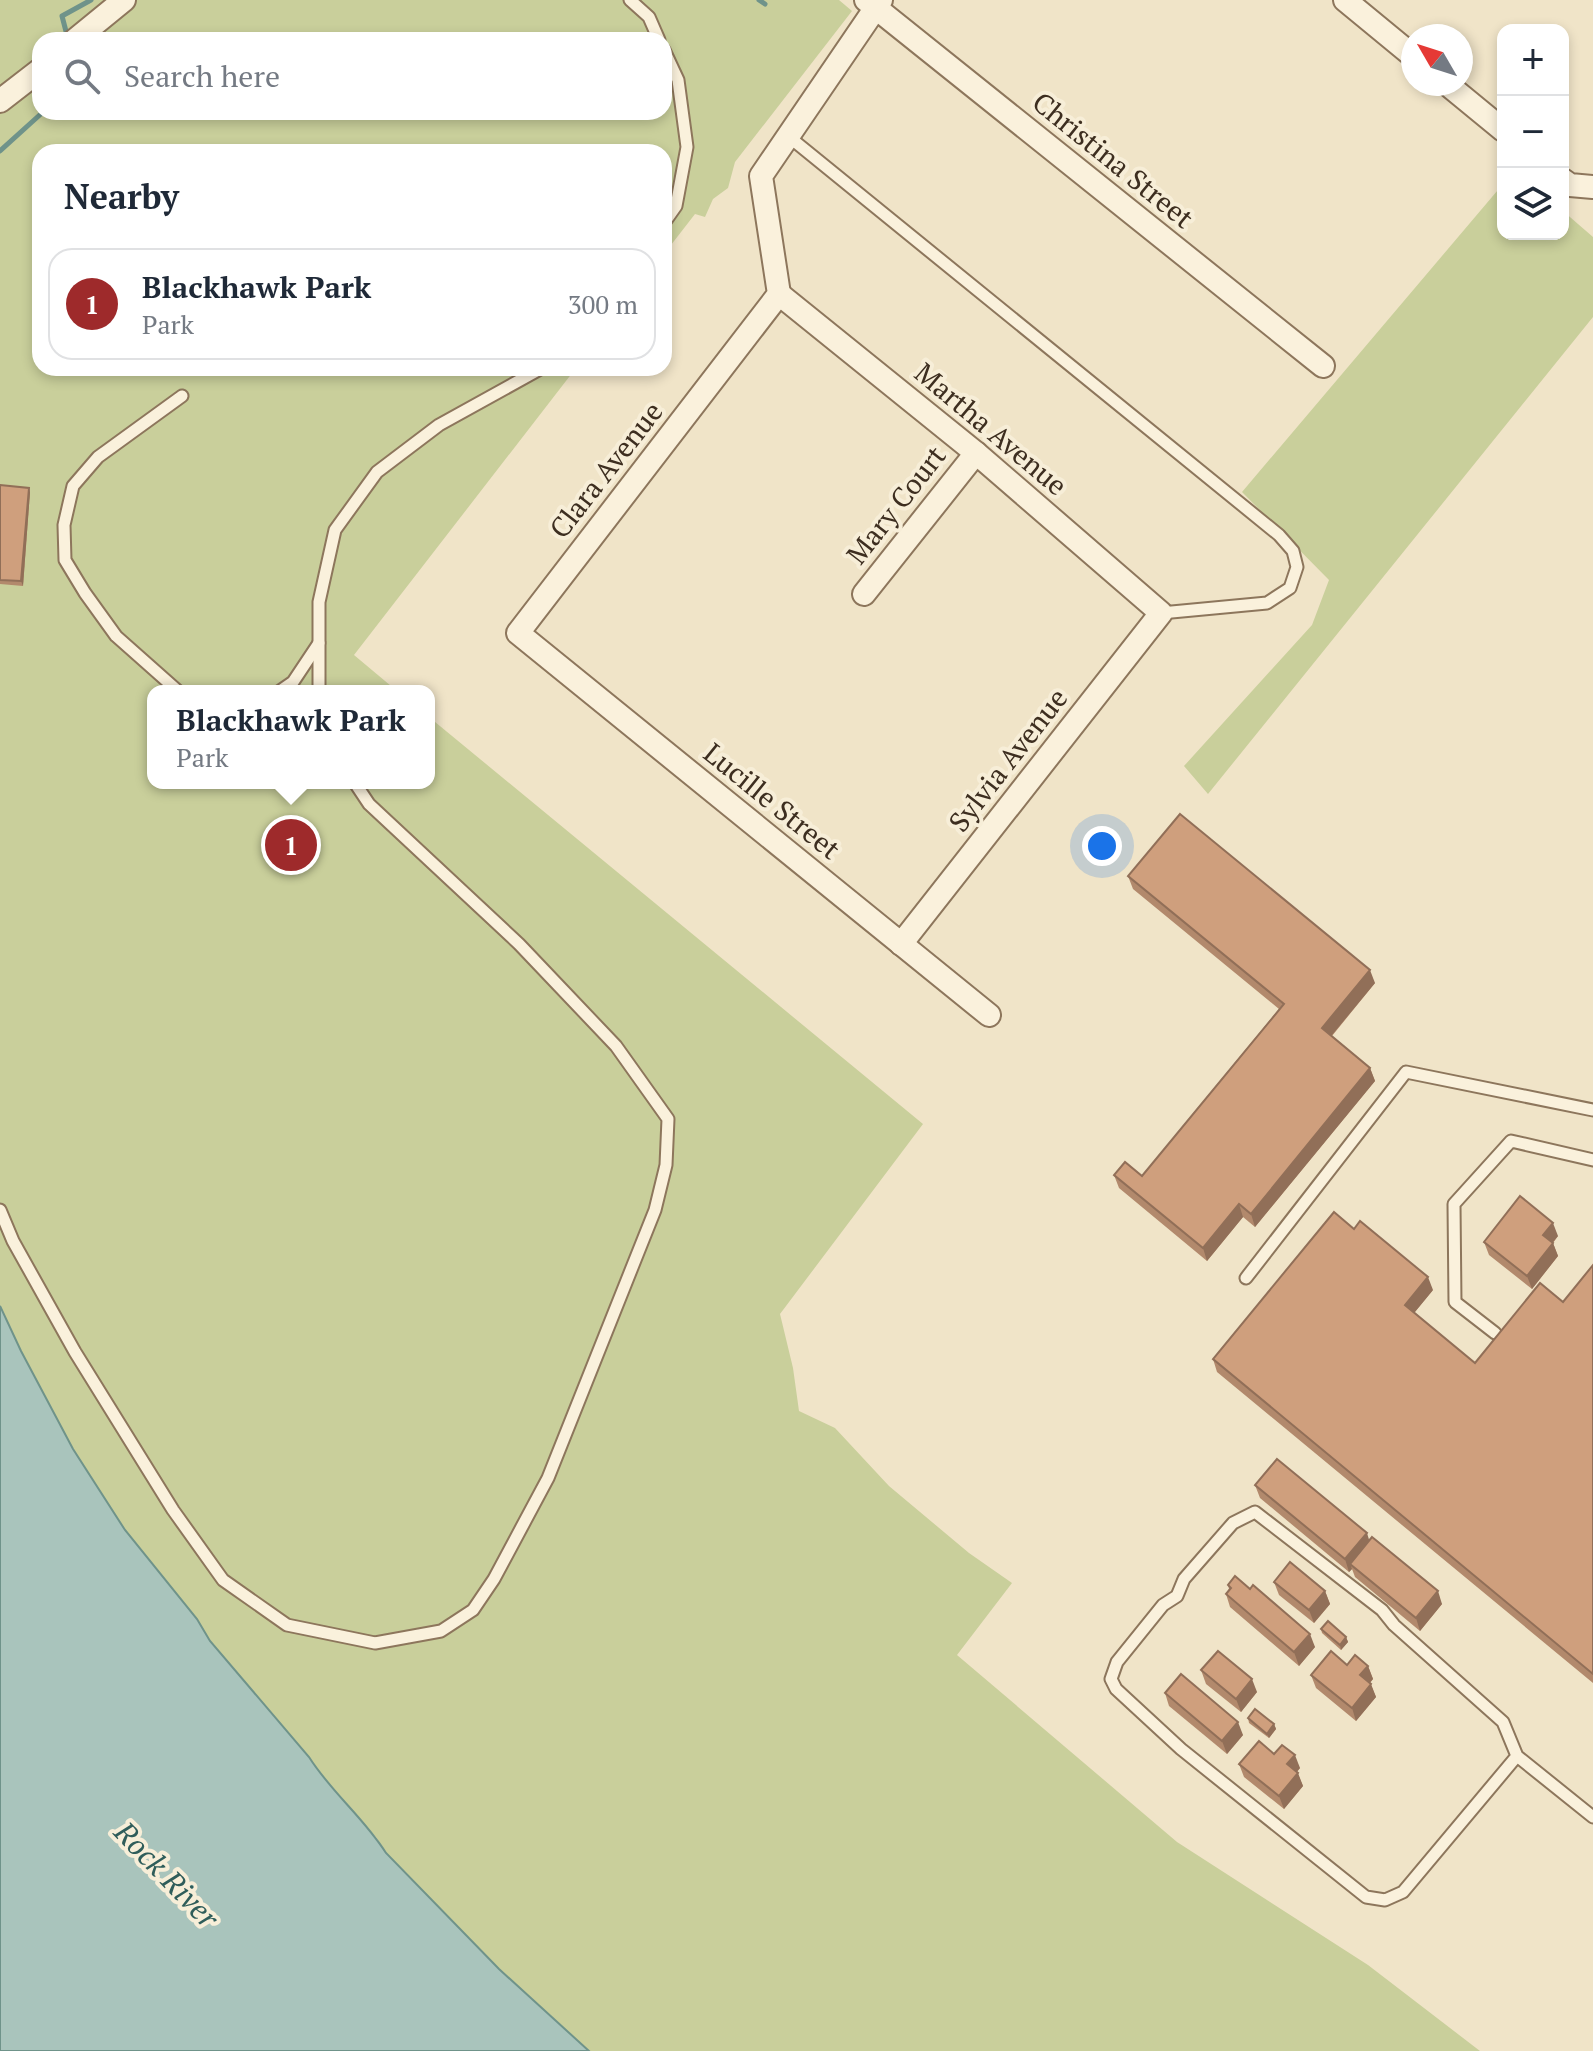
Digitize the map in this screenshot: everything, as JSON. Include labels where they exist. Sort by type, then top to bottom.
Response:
[{"type":"street","points":[[85,32],[124,0]]},
{"type":"street","points":[[1345,0],[1401,46]]},
{"type":"street","points":[[779,294],[761,176],[874,3]]},
{"type":"street","name":"Christina Street","points":[[874,3],[1323,366]]},
{"type":"street","points":[[0,101],[32,76]]},
{"type":"street","points":[[1462,96],[1497,125]]},
{"type":"street","points":[[1569,184],[1593,187]]},
{"type":"street","name":"Martha Avenue","points":[[779,294],[976,453],[1161,613]]},
{"type":"street","name":"Clara Avenue","points":[[518,633],[779,294]]},
{"type":"street","name":"Mary Court","points":[[864,594],[976,453]]},
{"type":"street","name":"Sylvia Avenue","points":[[901,944],[1161,613]]},
{"type":"street","name":"Lucille Street","points":[[518,633],[989,1015]]},
{"type":"lane","points":[[630,0],[649,17],[656,32]]},
{"type":"lane","points":[[672,67],[678,80],[687,147],[676,206],[672,212]]},
{"type":"lane","points":[[788,136],[1279,535],[1293,551],[1297,567],[1290,588],[1267,603],[1161,613]]},
{"type":"lane","points":[[319,685],[319,602],[335,530],[377,472],[439,425],[528,376]]},
{"type":"lane","points":[[171,685],[116,636],[85,593],[65,560],[64,525],[73,486],[98,457],[182,396]]},
{"type":"lane","points":[[289,685],[319,643]]},
{"type":"lane","points":[[0,1210],[13,1241],[75,1352],[173,1510],[223,1580],[287,1625],[375,1643],[441,1631],[473,1610],[494,1579],[548,1478],[655,1210],[666,1165],[668,1119],[616,1046],[519,944],[369,804],[359,789]]},
{"type":"lane","points":[[1246,1278],[1406,1072],[1593,1110]]},
{"type":"lane","points":[[1495,1333],[1455,1302],[1454,1204],[1511,1141],[1593,1160]]},
{"type":"lane","points":[[1517,1756],[1403,1892],[1385,1900],[1366,1897],[1181,1749],[1116,1689],[1111,1679],[1117,1662],[1163,1605],[1177,1596],[1184,1579],[1233,1523],[1255,1512],[1382,1610],[1394,1625],[1503,1722],[1517,1756],[1593,1817]]},
{"type":"green space","points":[[0,0],[839,0],[852,11],[735,162],[728,188],[713,199],[705,217],[695,214],[672,244],[672,144],[32,144],[32,376],[570,376],[354,655],[390,685],[147,685],[147,789],[435,789],[435,722],[923,1124],[780,1314],[799,1411],[835,1428],[889,1486],[969,1553],[1012,1583],[957,1655],[1177,1842],[1368,1965],[1480,2051],[589,2051],[499,1969],[386,1853],[376,1837],[210,1641],[197,1619],[125,1530],[73,1449],[0,1306]]},
{"type":"green space","points":[[1497,191],[1497,240],[1569,240],[1569,216],[1593,237],[1593,317],[1208,794],[1184,766],[1312,625],[1329,580],[1242,492]]},
{"type":"water","name":"Rock River","points":[[0,1306],[73,1449],[125,1530],[197,1619],[210,1641],[386,1853],[499,1969],[589,2051],[0,2051]]},
{"type":"building","points":[[0,485],[29,488],[21,581],[0,580]]},
{"type":"building","points":[[1180,814],[1370,970],[1322,1028],[1370,1068],[1251,1214],[1239,1204],[1203,1248],[1114,1175],[1125,1162],[1142,1176],[1284,1004],[1128,876]]},
{"type":"building","points":[[1520,1196],[1553,1223],[1543,1235],[1553,1243],[1527,1276],[1484,1242]]},
{"type":"building","points":[[1334,1212],[1354,1229],[1360,1221],[1428,1277],[1405,1305],[1475,1363],[1540,1283],[1563,1302],[1593,1265],[1593,1674],[1213,1359]]},
{"type":"building","points":[[1277,1459],[1367,1533],[1345,1559],[1255,1485]]},
{"type":"building","points":[[1372,1537],[1438,1591],[1416,1618],[1350,1564]]},
{"type":"building","points":[[1290,1562],[1325,1591],[1309,1610],[1274,1582]]},
{"type":"building","points":[[1235,1576],[1250,1589],[1253,1585],[1310,1634],[1294,1652],[1226,1594]]},
{"type":"building","points":[[1328,1621],[1346,1637],[1340,1645],[1321,1629]]},
{"type":"building","points":[[1218,1651],[1252,1679],[1236,1699],[1201,1670]]},
{"type":"building","points":[[1331,1651],[1347,1665],[1355,1655],[1368,1666],[1360,1675],[1371,1684],[1352,1708],[1311,1675]]},
{"type":"building","points":[[1181,1674],[1238,1722],[1222,1741],[1165,1693]]},
{"type":"building","points":[[1255,1709],[1274,1724],[1267,1734],[1248,1718]]},
{"type":"building","points":[[1259,1741],[1274,1754],[1282,1745],[1295,1755],[1287,1764],[1298,1773],[1279,1796],[1239,1764]]},
{"type":"waterway","points":[[66,32],[62,16],[91,0]]},
{"type":"waterway","points":[[759,0],[765,4]]},
{"type":"waterway","points":[[0,151],[34,120]]},
{"type":"place","name":"Blackhawk Park","points":[[291,845]]}]
